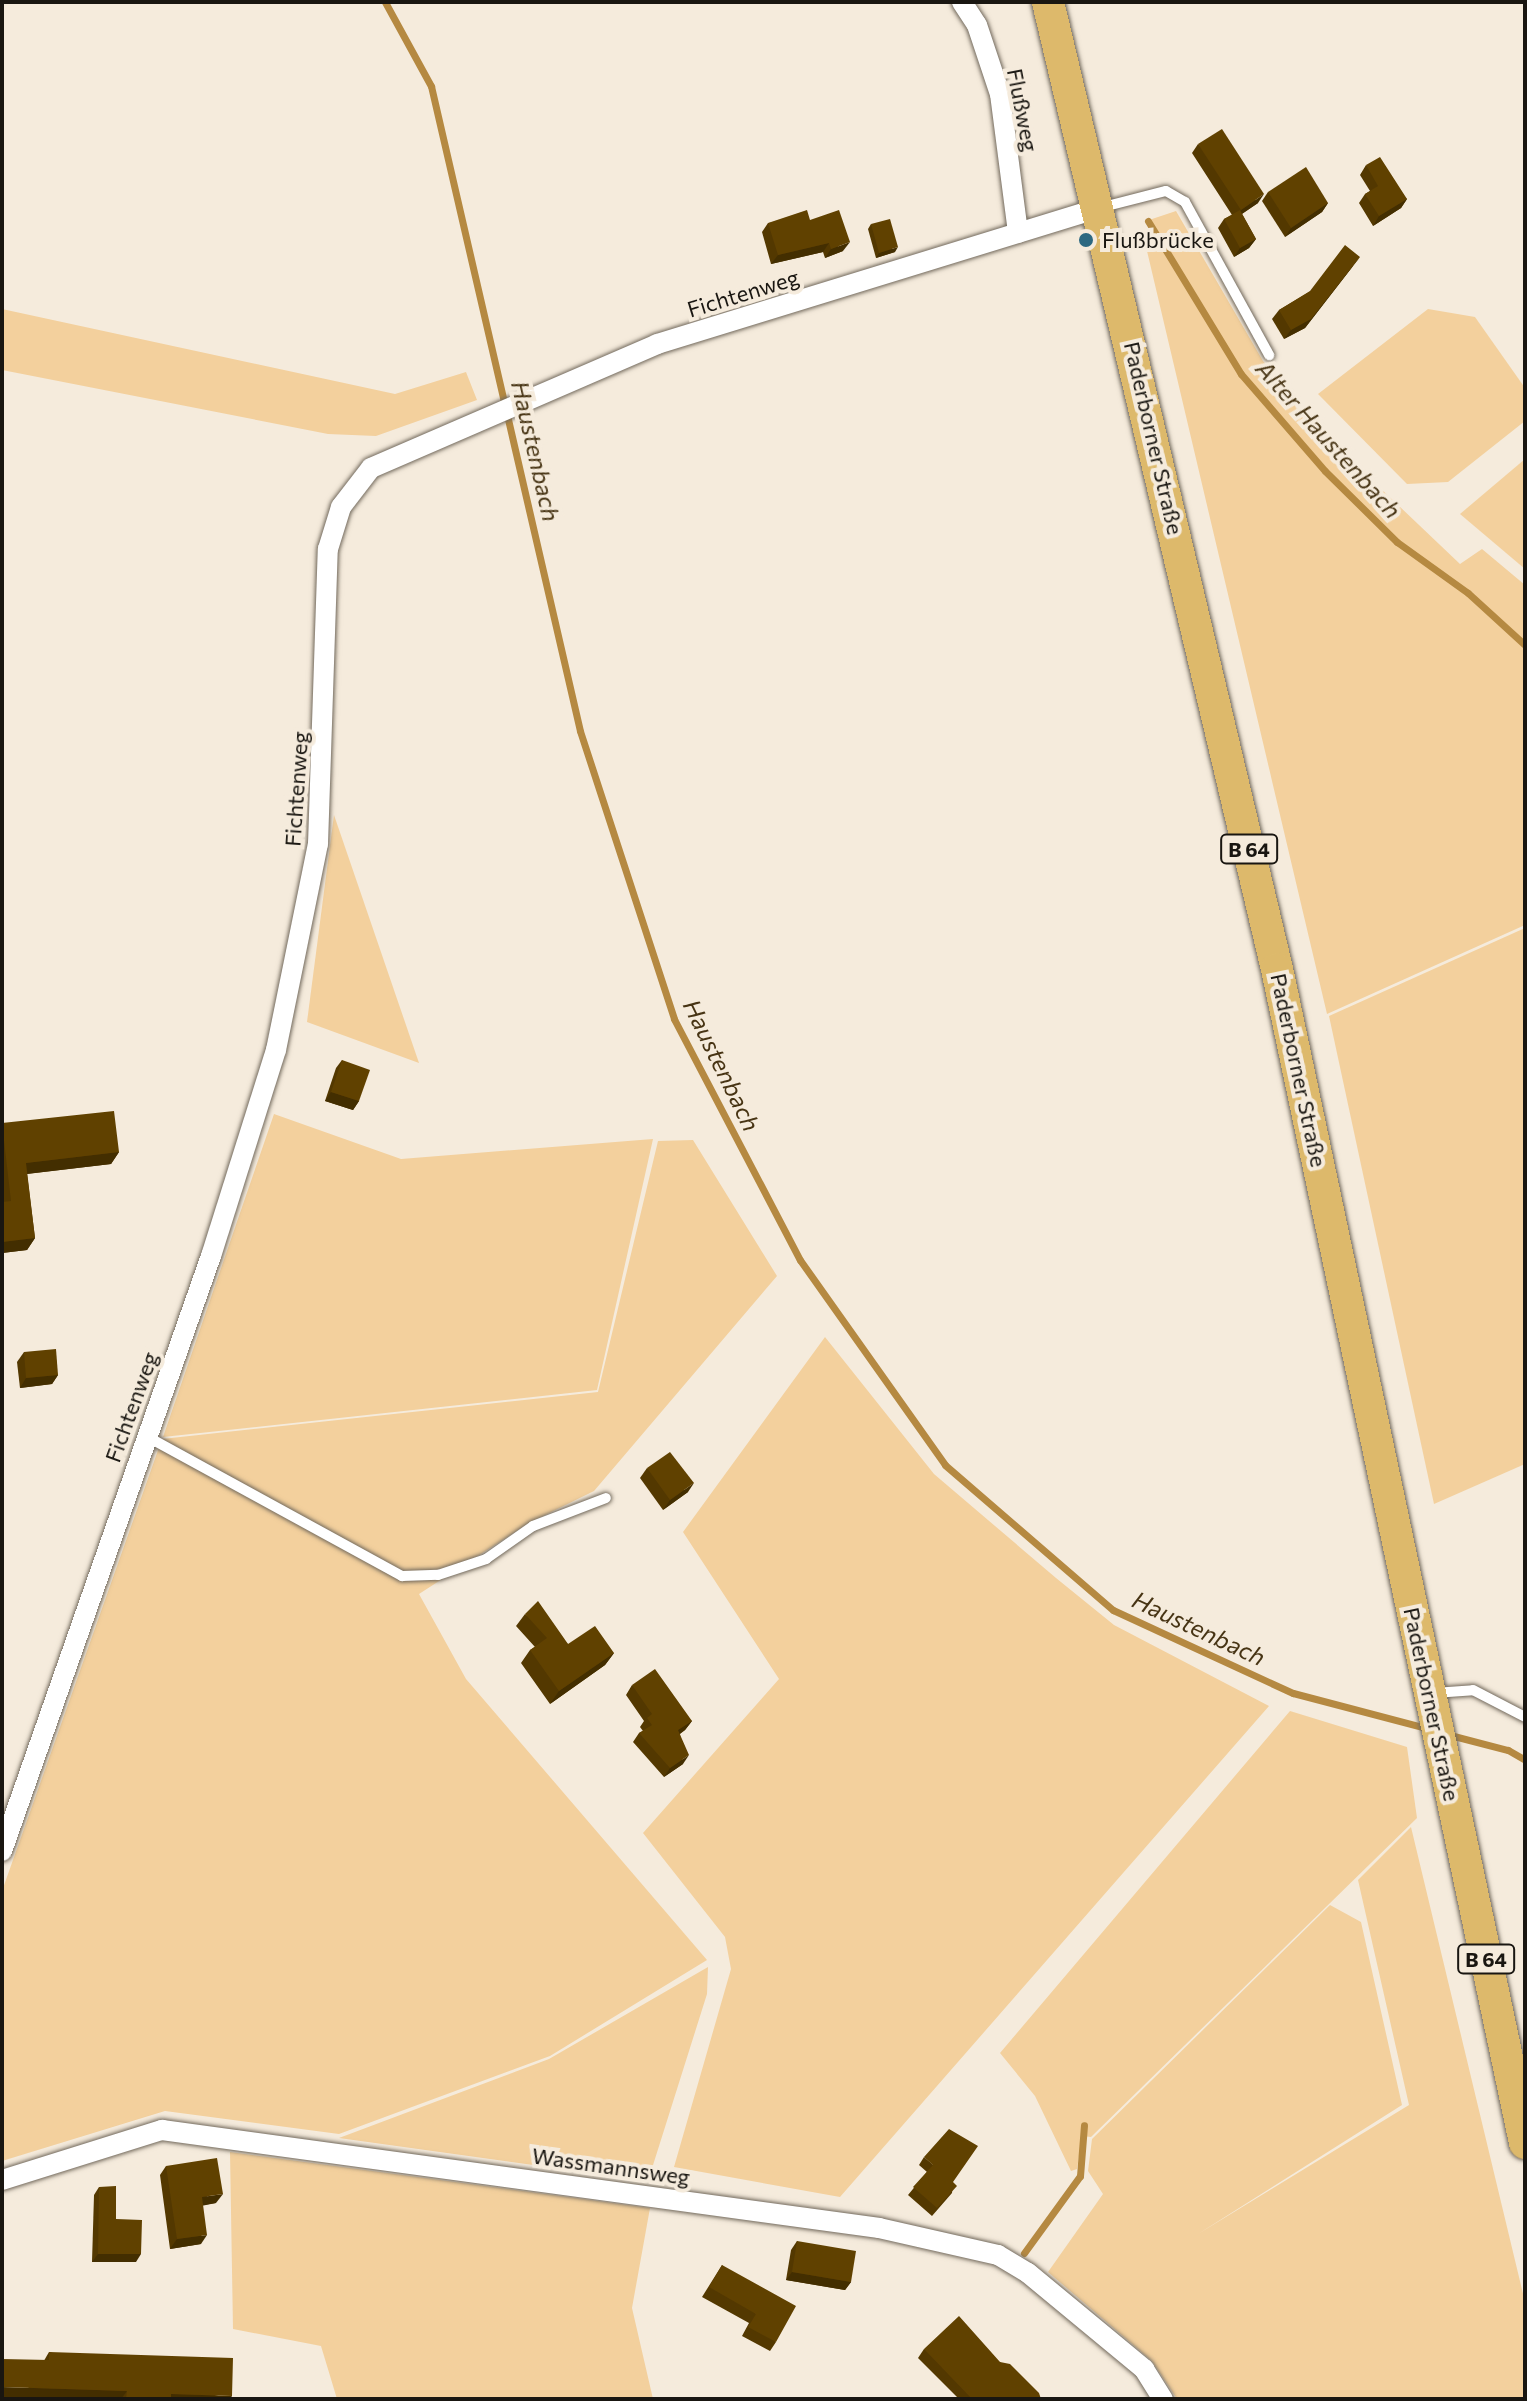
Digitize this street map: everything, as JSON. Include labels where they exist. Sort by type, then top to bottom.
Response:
[{"type":"main road","name":"Paderborner Straße","points":[[1048,2],[1277,969],[1525,2143]]},
{"type":"street","name":"Flußweg","points":[[962,2],[977,25],[1000,94],[1018,233]]},
{"type":"street","name":"Fichtenweg","points":[[2,1851],[276,1050],[318,844],[328,549],[341,507],[371,468],[657,344],[1099,208]]},
{"type":"street","name":"Wassmannsweg","points":[[2,2180],[162,2130],[879,2228],[998,2255],[1028,2273],[1144,2369],[1163,2399]]},
{"type":"lane","points":[[1099,208],[1166,191],[1185,202],[1269,355]]},
{"type":"lane","points":[[146,1436],[402,1576],[438,1575],[486,1559],[533,1526],[606,1498]]},
{"type":"lane","points":[[1431,1697],[1473,1690],[1525,1717]]},
{"type":"shaded area","points":[[1176,211],[1263,361],[1336,446],[1460,564],[1482,549],[1525,585],[1525,925],[1327,1014],[1147,251],[1149,220]]},
{"type":"shaded area","points":[[2,309],[395,394],[466,372],[477,400],[376,436],[328,434],[2,370]]},
{"type":"shaded area","points":[[1428,309],[1475,317],[1525,388],[1525,421],[1448,482],[1407,484],[1318,394]]},
{"type":"shaded area","points":[[1525,459],[1525,569],[1460,514]]},
{"type":"shaded area","points":[[334,815],[419,1063],[307,1022]]},
{"type":"shaded area","points":[[1525,928],[1525,1464],[1434,1504],[1329,1016]]},
{"type":"shaded area","points":[[274,1114],[401,1159],[653,1139],[597,1390],[163,1437]]},
{"type":"shaded area","points":[[693,1140],[777,1276],[594,1491],[529,1523],[419,1594],[466,1679],[707,1960],[550,2056],[339,2134],[165,2111],[2,2161],[2,1891],[162,1439],[598,1392],[658,1141]]},
{"type":"shaded area","points":[[825,1337],[934,1474],[1056,1578],[1114,1625],[1269,1706],[840,2197],[674,2167],[731,1969],[725,1937],[643,1833],[779,1679],[683,1532]]},
{"type":"shaded area","points":[[1290,1711],[1407,1747],[1417,1818],[1091,2137],[1082,2136],[1077,2169],[1071,2171],[1035,2096],[1000,2053]]},
{"type":"shaded area","points":[[1411,1827],[1525,2302],[1525,2399],[1177,2399],[1152,2361],[1048,2272],[1103,2194],[1088,2171],[1092,2139],[1330,1905],[1361,1922],[1402,2105],[1198,2234],[1409,2105],[1358,1880]]},
{"type":"shaded area","points":[[708,1967],[707,1994],[648,2181],[339,2138],[549,2059]]},
{"type":"shaded area","points":[[230,2152],[650,2208],[632,2308],[653,2399],[337,2399],[321,2346],[233,2329]]},
{"type":"building","points":[[1222,129],[1264,194],[1241,210],[1198,144]]},
{"type":"building","points":[[1380,157],[1407,199],[1379,216],[1365,194],[1378,186],[1366,165]]},
{"type":"building","points":[[1306,167],[1328,203],[1291,228],[1268,192]]},
{"type":"building","points":[[807,210],[810,220],[839,210],[850,242],[831,249],[829,243],[778,255],[768,223]]},
{"type":"building","points":[[1240,210],[1256,239],[1240,248],[1224,219]]},
{"type":"building","points":[[890,219],[898,247],[879,253],[871,224]]},
{"type":"building","points":[[1345,245],[1360,257],[1311,319],[1291,330],[1279,310],[1310,291]]},
{"type":"building","points":[[342,1060],[370,1070],[359,1101],[331,1092]]},
{"type":"building","points":[[114,1111],[119,1152],[26,1163],[35,1238],[2,1242],[2,1202],[11,1201],[2,1123]]},
{"type":"building","points":[[56,1349],[58,1375],[26,1378],[24,1352]]},
{"type":"building","points":[[670,1452],[694,1483],[670,1500],[647,1468]]},
{"type":"building","points":[[538,1601],[568,1644],[595,1626],[614,1653],[559,1691],[530,1650],[547,1638],[525,1614]]},
{"type":"building","points":[[655,1669],[692,1721],[678,1730],[689,1755],[670,1768],[639,1733],[652,1725],[647,1718],[652,1714],[632,1685]]},
{"type":"building","points":[[949,2129],[978,2146],[953,2182],[957,2186],[937,2208],[913,2187],[933,2165],[924,2157]]},
{"type":"building","points":[[217,2158],[223,2194],[202,2197],[207,2235],[177,2239],[166,2166]]},
{"type":"building","points":[[116,2186],[116,2219],[142,2220],[141,2254],[98,2254],[99,2187]]},
{"type":"building","points":[[797,2241],[856,2251],[851,2282],[792,2272]]},
{"type":"building","points":[[722,2265],[796,2306],[776,2342],[748,2327],[756,2314],[709,2287]]},
{"type":"building","points":[[959,2316],[1000,2362],[1010,2364],[1039,2393],[1041,2399],[972,2399],[924,2349]]},
{"type":"building","points":[[49,2352],[233,2358],[232,2396],[171,2394],[171,2399],[126,2399],[127,2391],[2,2387],[2,2359],[49,2360]]},
{"type":"waterway","name":"Haustenbach","points":[[385,2],[431,86],[580,731],[674,1019],[800,1260],[945,1465],[1113,1610],[1293,1693],[1430,1729]]},
{"type":"waterway","name":"Alter Haustenbach","points":[[1148,221],[1241,374],[1325,471],[1397,542],[1468,593],[1525,645]]},
{"type":"waterway","name":"Haustenbach","points":[[1446,1734],[1508,1750],[1525,1760]]},
{"type":"waterway","points":[[1024,2253],[1080,2176],[1084,2125]]},
{"type":"place","name":"Flußbrücke","points":[[1086,240]]}]
